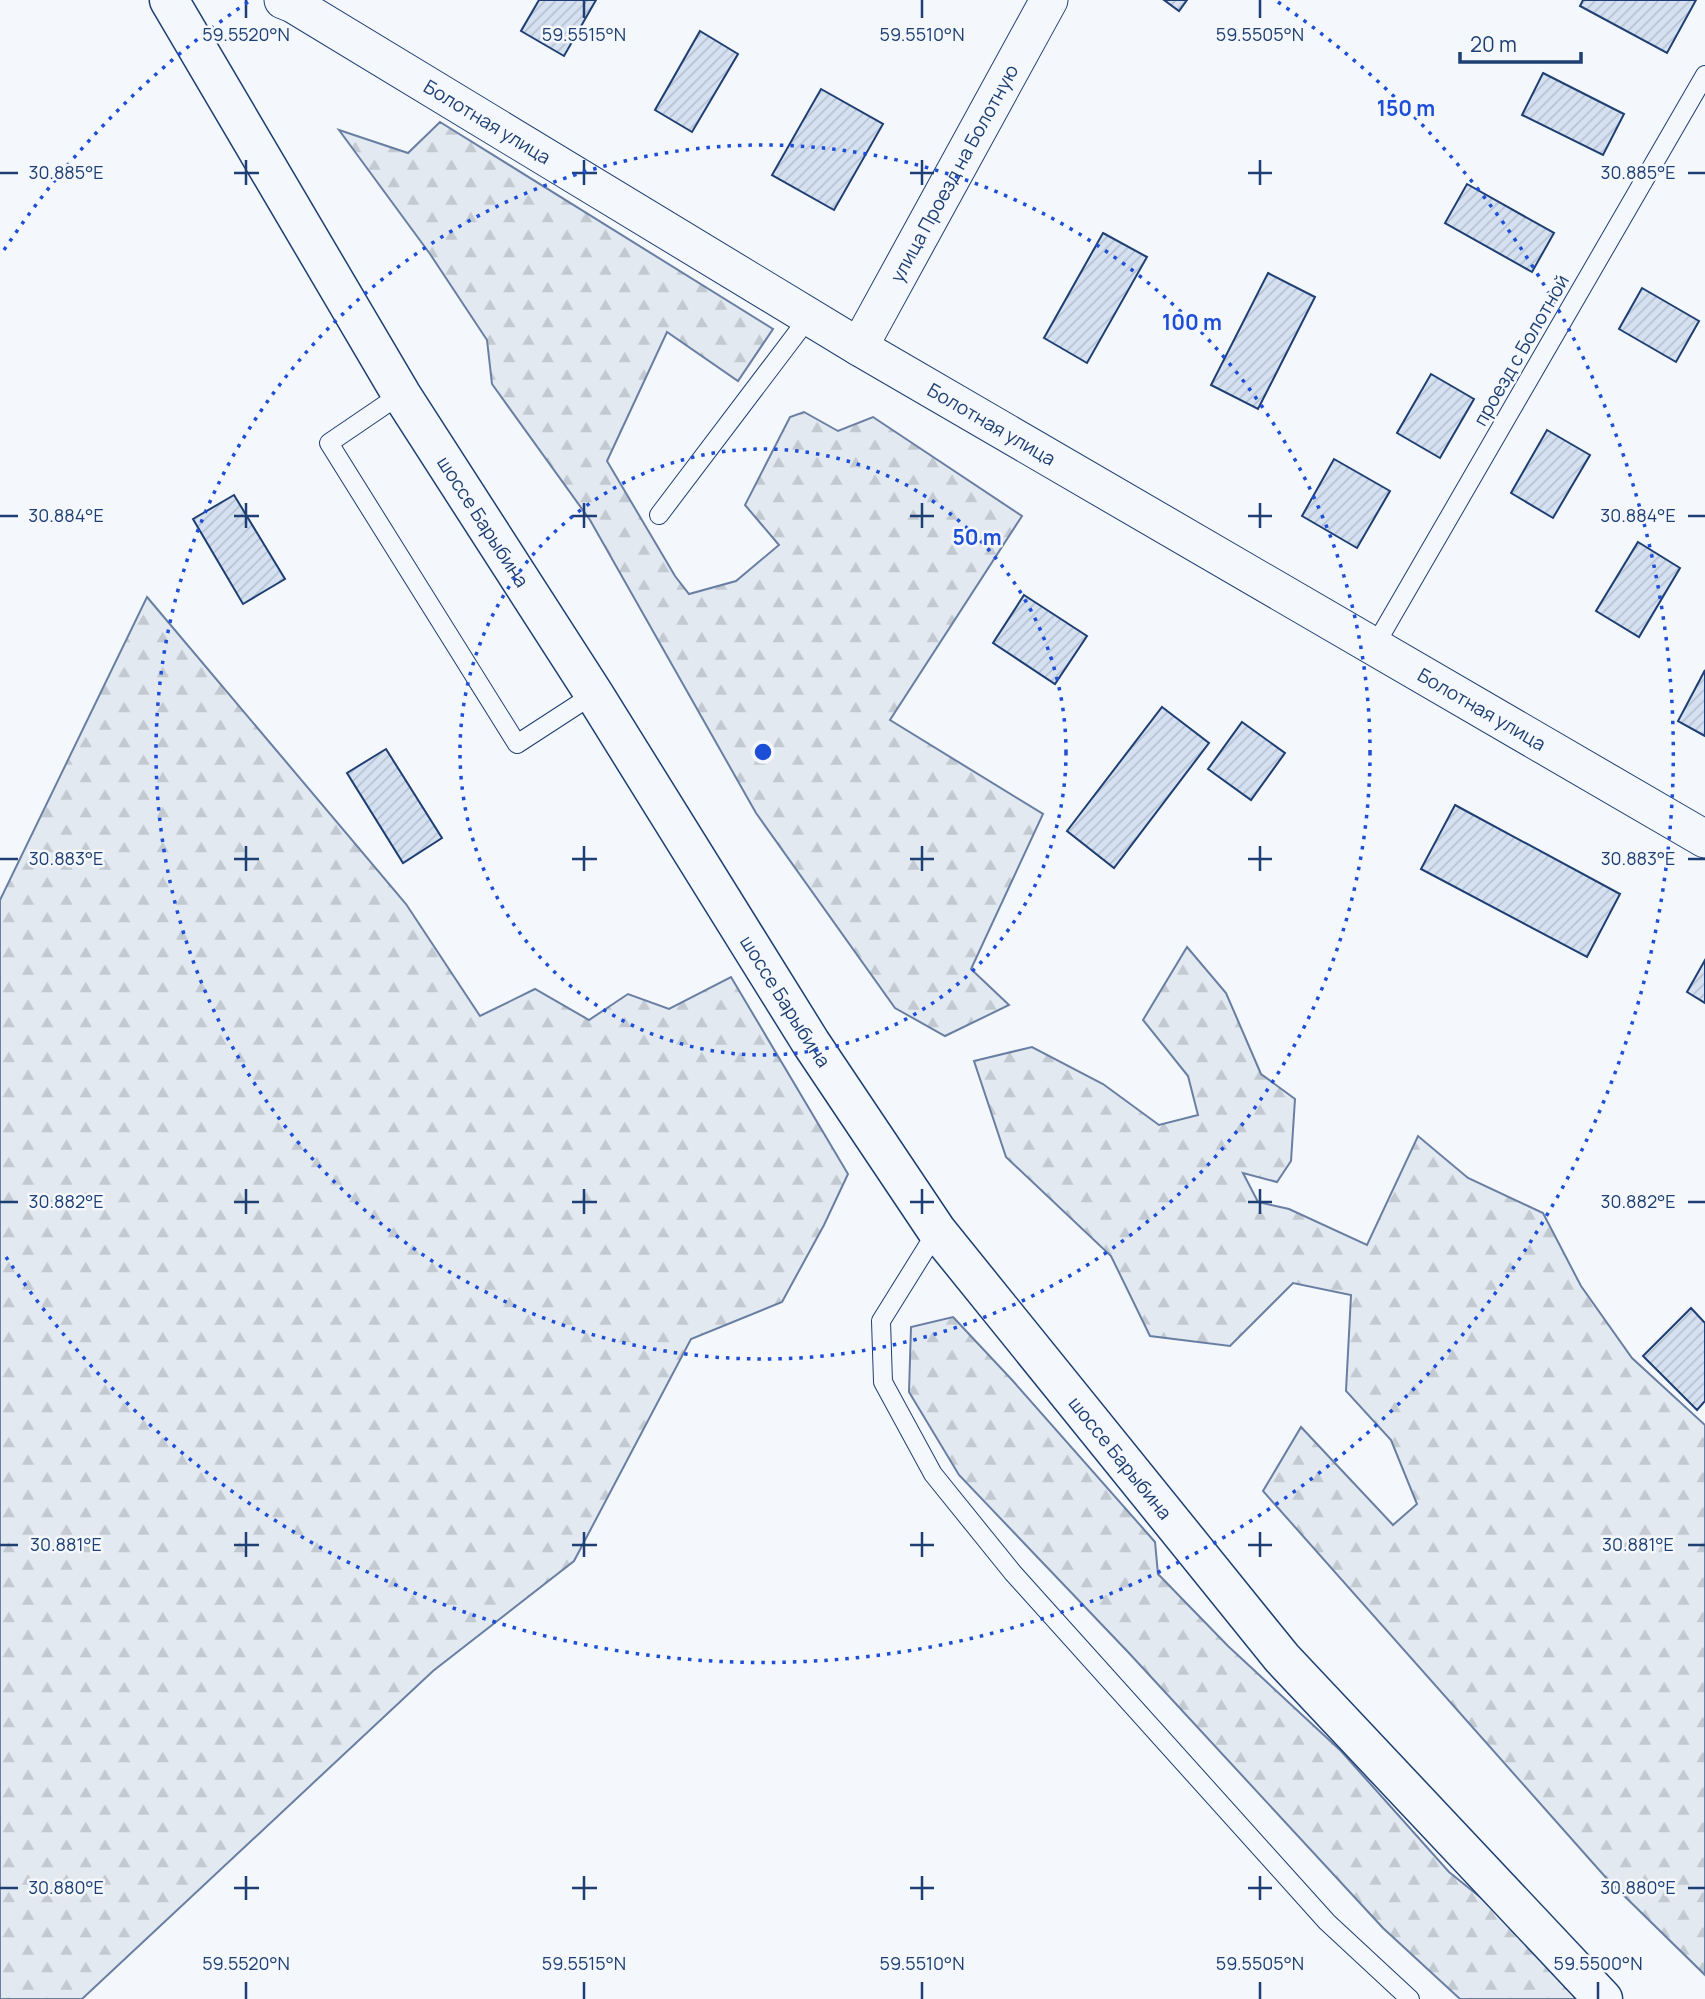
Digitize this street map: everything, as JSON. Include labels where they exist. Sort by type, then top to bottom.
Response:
[{"type":"main road","name":"шоссе Барыбина","points":[[169,0],[401,394],[594,694],[811,1043],[937,1231],[1282,1658],[1603,1999]]},
{"type":"street","name":"Болотная улица","points":[[283,0],[859,347],[1705,839]]},
{"type":"street","name":"улица Проезд на Болотную","points":[[859,347],[1049,0]]},
{"type":"lane","name":"проезд с Болотной","points":[[1374,647],[1705,75]]},
{"type":"lane","points":[[659,515],[809,317]]},
{"type":"lane","points":[[401,394],[329,443],[517,744],[594,694]]},
{"type":"lane","points":[[937,1231],[881,1321],[883,1382],[933,1474],[1013,1573],[1318,1912],[1410,1999]]},
{"type":"green space","points":[[440,122],[773,329],[738,381],[667,332],[607,461],[675,576],[689,594],[736,581],[779,545],[745,505],[790,417],[804,412],[838,431],[873,417],[1022,516],[890,720],[1043,814],[971,969],[1009,1005],[945,1036],[895,1008],[756,813],[590,520],[492,384],[487,340],[430,254],[339,130],[408,153]]},
{"type":"green space","points":[[147,597],[406,904],[480,1016],[535,989],[589,1020],[628,994],[669,1009],[731,977],[848,1174],[782,1302],[691,1339],[574,1561],[433,1671],[82,1999],[0,1999],[0,900]]},
{"type":"green space","points":[[1187,947],[1226,993],[1261,1074],[1295,1099],[1291,1161],[1277,1182],[1243,1173],[1258,1202],[1289,1209],[1367,1245],[1418,1136],[1468,1178],[1543,1213],[1581,1286],[1632,1358],[1705,1425],[1705,1975],[1608,1880],[1263,1491],[1301,1427],[1393,1525],[1417,1504],[1391,1440],[1346,1391],[1351,1295],[1293,1283],[1230,1346],[1150,1336],[1111,1256],[1006,1157],[974,1061],[1032,1047],[1103,1084],[1159,1125],[1198,1115],[1188,1076],[1143,1020]]},
{"type":"green space","points":[[953,1317],[1155,1542],[1158,1574],[1228,1646],[1341,1751],[1449,1872],[1526,1934],[1586,1999],[1460,1999],[1383,1928],[1128,1652],[959,1475],[909,1392],[911,1327]]},
{"type":"building","points":[[539,0],[596,0],[564,56],[521,31]]},
{"type":"building","points":[[1164,0],[1187,0],[1179,11]]},
{"type":"building","points":[[1583,0],[1696,0],[1667,53],[1580,6]]},
{"type":"building","points":[[700,31],[738,54],[692,132],[655,110]]},
{"type":"building","points":[[1543,73],[1624,114],[1603,155],[1522,115]]},
{"type":"building","points":[[821,89],[883,124],[834,210],[772,175]]},
{"type":"building","points":[[1467,184],[1554,233],[1532,272],[1445,223]]},
{"type":"building","points":[[1103,233],[1147,257],[1087,363],[1044,338]]},
{"type":"building","points":[[1268,273],[1315,297],[1258,409],[1211,385]]},
{"type":"building","points":[[1642,288],[1699,321],[1676,362],[1619,329]]},
{"type":"building","points":[[1431,374],[1474,399],[1440,458],[1397,433]]},
{"type":"building","points":[[1547,430],[1590,455],[1553,518],[1511,493]]},
{"type":"building","points":[[1334,459],[1390,491],[1357,548],[1302,516]]},
{"type":"building","points":[[234,495],[285,579],[243,604],[193,519]]},
{"type":"building","points":[[1638,542],[1680,568],[1639,637],[1596,611]]},
{"type":"building","points":[[1024,595],[1087,636],[1055,684],[993,643]]},
{"type":"building","points":[[1705,670],[1705,736],[1678,721]]},
{"type":"building","points":[[1162,707],[1209,743],[1114,868],[1067,831]]},
{"type":"building","points":[[1242,722],[1285,753],[1251,800],[1208,769]]},
{"type":"building","points":[[386,749],[442,838],[403,863],[347,773]]},
{"type":"building","points":[[1455,805],[1620,894],[1587,957],[1421,869]]},
{"type":"building","points":[[1705,960],[1705,1003],[1687,992]]},
{"type":"building","points":[[1691,1308],[1705,1323],[1705,1401],[1697,1410],[1643,1356]]}]
